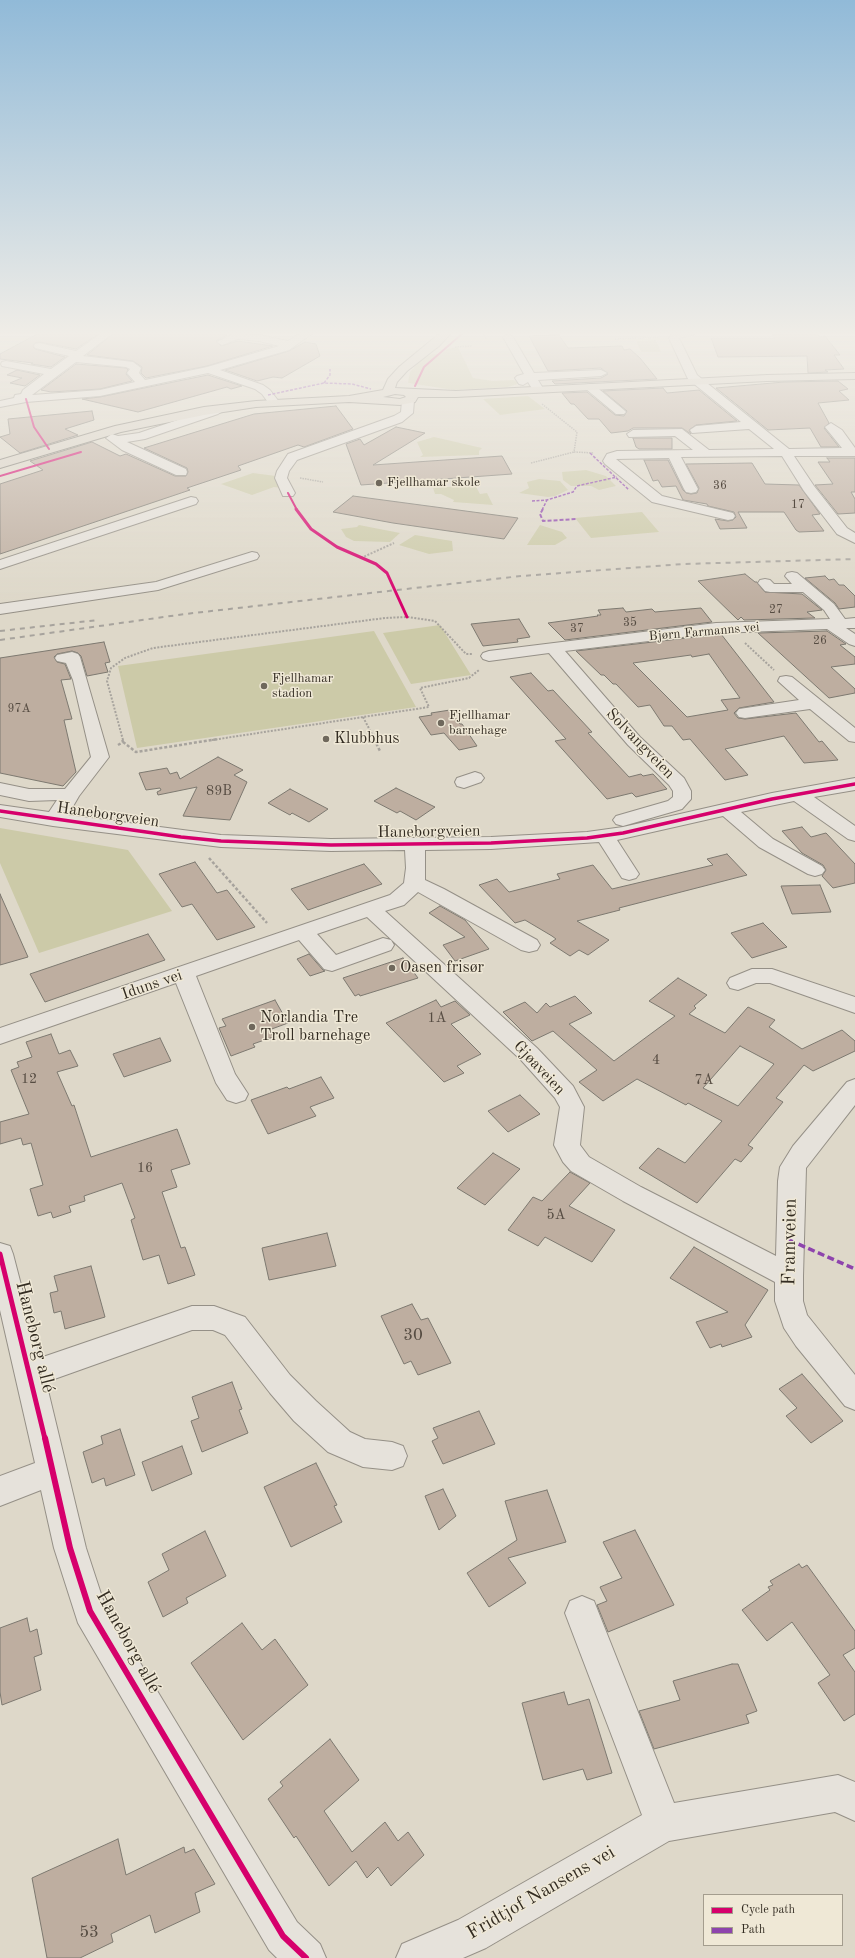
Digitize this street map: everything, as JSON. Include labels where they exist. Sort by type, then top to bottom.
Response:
[{"type":"main road","points":[[0,464],[138,424]]},
{"type":"street","points":[[117,440],[141,436],[176,424]]},
{"type":"street","points":[[288,493],[281,478],[292,457],[383,424]]},
{"type":"street","points":[[696,430],[751,425],[786,453],[809,488],[842,531],[855,539]]},
{"type":"street","points":[[831,426],[853,452]]},
{"type":"street","points":[[633,434],[678,432],[705,453]]},
{"type":"street","points":[[102,434],[117,440],[126,447],[181,472]]},
{"type":"street","points":[[728,516],[657,499],[609,461],[611,457],[617,455],[673,453],[853,452]]},
{"type":"street","points":[[673,453],[691,489]]},
{"type":"street","points":[[721,453],[727,465]]},
{"type":"street","points":[[0,565],[191,501]]},
{"type":"street","points":[[0,609],[158,586],[252,556]]},
{"type":"street","points":[[792,576],[829,607],[855,641]]},
{"type":"street","points":[[764,583],[770,588],[805,588]]},
{"type":"street","name":"Bjørn Farmanns vei","points":[[489,656],[728,627],[842,624]]},
{"type":"street","name":"Solvangveien","points":[[553,648],[634,741],[677,782],[682,791],[682,799],[675,805],[596,827],[591,830],[596,837]]},
{"type":"street","points":[[53,820],[61,811],[70,794],[100,757],[81,684],[72,657],[63,658]]},
{"type":"street","points":[[786,681],[855,737]]},
{"type":"street","points":[[745,713],[813,703]]},
{"type":"street","name":"Haneborgveien","points":[[0,811],[53,820],[220,841],[331,845],[519,842],[596,837],[663,825],[797,794],[855,784]]},
{"type":"street","points":[[0,789],[29,795],[70,794]]},
{"type":"street","points":[[797,794],[855,835]]},
{"type":"street","points":[[728,810],[766,843],[793,876]]},
{"type":"street","points":[[596,837],[629,874]]},
{"type":"street","points":[[766,843],[815,870]]},
{"type":"street","points":[[416,844],[416,868],[414,882],[437,893],[529,945]]},
{"type":"street","name":"Iduns vei","points":[[0,1036],[184,974],[303,931],[372,910],[397,900],[408,892],[414,882]]},
{"type":"street","name":"Gjøaveien","points":[[372,910],[529,1054],[564,1092],[572,1107],[567,1145],[572,1155],[580,1164],[632,1194],[788,1276]]},
{"type":"street","points":[[303,931],[332,964],[383,945]]},
{"type":"street","points":[[184,974],[224,1077],[236,1094]]},
{"type":"street","points":[[738,983],[752,976],[772,976],[855,1005]]},
{"type":"street","name":"Framveien","points":[[855,1088],[802,1153],[793,1167],[790,1181],[788,1276],[789,1301],[794,1319],[806,1337],[855,1397]]},
{"type":"street","name":"Haneborg allé","points":[[0,1254],[53,1471],[70,1548],[90,1611],[283,1936],[306,1958]]},
{"type":"street","points":[[30,1375],[192,1318],[214,1318],[235,1326],[285,1389],[305,1411],[339,1442],[363,1453],[392,1456]]},
{"type":"street","points":[[0,1491],[53,1471]]},
{"type":"street","points":[[582,1613],[664,1823]]},
{"type":"street","name":"Fridtjof Nansens vei","points":[[416,1958],[472,1934],[664,1823],[849,1795]]},
{"type":"path","points":[[568,424],[577,432],[574,452]]},
{"type":"path","points":[[531,463],[574,452],[617,455]]},
{"type":"path","points":[[282,474],[323,482]]},
{"type":"path","points":[[361,558],[394,543]]},
{"type":"path","points":[[355,555],[366,560]]},
{"type":"path","points":[[405,612],[407,617]]},
{"type":"path","points":[[407,617],[435,621],[466,654],[489,656],[477,673],[469,678],[420,688],[429,707],[136,752],[123,742],[107,681],[111,668],[126,658],[153,648],[385,618],[407,617]]},
{"type":"path","points":[[728,627],[786,681]]},
{"type":"path","points":[[363,717],[380,751]]},
{"type":"path","points":[[100,757],[123,742]]},
{"type":"path","points":[[206,852],[208,858],[267,923]]},
{"type":"shaded area","points":[[434,437],[482,448],[479,451],[479,455],[420,457],[423,455],[417,442]]},
{"type":"shaded area","points":[[586,470],[606,476],[616,486],[599,490],[591,486],[571,486],[563,480],[562,472]]},
{"type":"shaded area","points":[[253,473],[276,476],[282,488],[274,487],[252,495],[221,484]]},
{"type":"shaded area","points":[[539,479],[560,481],[568,490],[555,496],[548,497],[519,493],[529,488],[527,482]]},
{"type":"shaded area","points":[[475,485],[480,494],[487,493],[493,505],[453,502],[454,500],[441,494],[435,494],[433,488]]},
{"type":"shaded area","points":[[642,512],[659,532],[591,538],[575,518]]},
{"type":"shaded area","points":[[359,525],[400,533],[390,542],[354,541],[346,537],[341,529],[357,527]]},
{"type":"shaded area","points":[[540,525],[562,532],[567,538],[555,545],[527,545]]},
{"type":"shaded area","points":[[415,535],[452,541],[453,551],[429,554],[399,545]]},
{"type":"shaded area","points":[[440,625],[471,675],[411,684],[383,633]]},
{"type":"shaded area","name":"Fjellhamar stadion","points":[[374,631],[416,707],[137,748],[118,666]]},
{"type":"shaded area","points":[[0,828],[128,850],[172,911],[39,953],[0,863]]},
{"type":"building","points":[[9,424],[80,424],[65,429],[78,435],[20,453],[0,437],[10,434]]},
{"type":"building","points":[[220,424],[350,424],[353,429],[304,447],[298,445],[238,466],[241,470],[187,488],[190,490],[0,554],[0,484],[43,470],[30,461],[92,442],[120,456],[126,454],[175,476],[186,476],[188,472],[187,468],[144,448]]},
{"type":"building","points":[[604,424],[702,424],[696,425],[689,430],[691,434],[682,428],[633,428],[628,431],[611,433]]},
{"type":"building","points":[[761,424],[828,424],[824,428],[839,447],[821,447],[810,428],[768,430]]},
{"type":"building","points":[[396,427],[425,433],[373,465],[502,456],[512,474],[361,485],[346,444],[360,439],[364,445]]},
{"type":"building","points":[[633,438],[672,438],[672,449],[639,449],[636,447]]},
{"type":"building","points":[[827,458],[855,458],[855,492],[851,492],[855,499],[855,513],[838,514],[815,485],[833,484],[818,462],[830,462]]},
{"type":"building","points":[[644,460],[668,460],[683,490],[686,493],[691,494],[697,493],[699,488],[686,464],[752,463],[765,484],[799,485],[820,514],[812,515],[824,531],[799,532],[784,512],[738,512],[747,528],[720,529],[715,519],[728,521],[733,520],[736,517],[734,512],[708,506],[707,504],[683,500],[676,486],[662,487],[658,480],[653,481]]},
{"type":"building","points":[[353,496],[518,518],[504,539],[393,523],[333,512]]},
{"type":"building","points":[[745,574],[757,582],[765,592],[802,594],[822,610],[807,612],[815,618],[744,620],[741,617],[738,620],[698,581]]},
{"type":"building","points":[[825,576],[829,580],[834,579],[839,585],[844,585],[855,596],[855,607],[839,609],[835,603],[805,578]]},
{"type":"building","points":[[623,608],[626,612],[652,609],[655,612],[701,608],[712,622],[565,640],[548,623],[601,615],[598,610]]},
{"type":"building","points":[[519,619],[530,637],[517,639],[518,642],[483,646],[471,624]]},
{"type":"building","points":[[827,631],[846,644],[840,645],[855,657],[855,664],[831,667],[855,689],[855,693],[829,698],[758,633]]},
{"type":"building","points":[[721,634],[774,702],[739,708],[734,713],[738,718],[745,719],[796,713],[819,742],[822,741],[838,760],[804,763],[784,736],[725,749],[748,775],[725,780],[690,739],[683,740],[672,726],[664,726],[650,705],[638,707],[616,684],[613,684],[604,675],[601,675],[576,651]],"holes":[[[709,654],[740,698],[721,700],[728,710],[687,717],[633,663]]]},
{"type":"building","points":[[104,642],[110,662],[105,663],[108,672],[87,676],[81,656],[72,651],[57,654],[54,657],[57,662],[65,664],[71,679],[61,680],[72,719],[64,720],[76,772],[63,786],[0,773],[0,658]]},
{"type":"building","points":[[531,673],[548,691],[553,690],[592,732],[588,733],[629,777],[641,774],[643,776],[653,774],[667,789],[636,797],[632,793],[607,799],[555,741],[566,739],[510,677]]},
{"type":"building","points":[[450,710],[460,724],[462,724],[477,746],[459,750],[444,733],[431,735],[419,717],[432,715],[431,713]]},
{"type":"building","points":[[218,757],[243,770],[234,775],[247,782],[230,820],[183,816],[197,787],[158,795],[157,792],[161,790],[160,788],[146,790],[139,773],[167,768],[170,774],[177,772],[180,779]]},
{"type":"building","points":[[396,788],[435,807],[416,820],[400,811],[397,813],[374,801]]},
{"type":"building","points":[[290,789],[328,809],[309,822],[292,813],[290,815],[268,803]]},
{"type":"building","points":[[802,827],[811,837],[826,833],[855,864],[855,883],[833,888],[822,876],[826,870],[823,865],[802,853],[782,831]]},
{"type":"building","points":[[727,854],[747,875],[619,908],[620,910],[577,921],[609,940],[588,955],[579,950],[570,956],[550,943],[556,939],[552,936],[525,920],[515,923],[479,885],[497,879],[509,892],[560,879],[557,874],[593,865],[612,889],[713,865],[707,859]]},
{"type":"building","points":[[195,862],[217,893],[227,890],[255,927],[217,940],[192,904],[182,907],[159,874]]},
{"type":"building","points":[[364,864],[382,884],[308,910],[291,889]]},
{"type":"building","points":[[820,885],[831,912],[792,914],[781,886]]},
{"type":"building","points":[[0,894],[28,957],[0,965]]},
{"type":"building","points":[[440,906],[465,920],[489,949],[455,961],[443,945],[465,937],[429,913]]},
{"type":"building","points":[[763,923],[787,947],[752,958],[731,933]]},
{"type":"building","points":[[148,934],[165,960],[45,1002],[30,974]]},
{"type":"building","points":[[309,954],[325,971],[310,976],[297,959]]},
{"type":"building","points":[[403,958],[418,978],[360,996],[359,994],[355,996],[343,978]]},
{"type":"building","points":[[678,978],[707,995],[694,1006],[696,1008],[689,1014],[725,1033],[748,1007],[775,1020],[769,1027],[802,1049],[842,1030],[855,1041],[855,1051],[813,1071],[804,1065],[776,1098],[783,1102],[748,1145],[753,1148],[741,1162],[735,1159],[697,1203],[639,1168],[658,1148],[685,1163],[722,1121],[688,1103],[686,1105],[637,1079],[603,1101],[579,1082],[597,1070],[553,1031],[532,1041],[503,1012],[525,1002],[537,1013],[546,1003],[550,1007],[575,996],[592,1013],[569,1024],[614,1061],[675,1016],[649,1001]],"holes":[[[740,1046],[774,1064],[738,1106],[703,1088]]]},
{"type":"building","points":[[275,1000],[288,1023],[269,1030],[273,1037],[253,1044],[255,1047],[231,1056],[219,1028],[226,1026],[222,1019]]},
{"type":"building","points":[[436,1000],[441,1007],[455,1001],[470,1015],[451,1024],[481,1054],[457,1066],[464,1073],[444,1082],[386,1023]]},
{"type":"building","points":[[51,1034],[59,1054],[70,1050],[78,1066],[57,1072],[72,1106],[74,1105],[91,1157],[177,1129],[190,1164],[171,1170],[177,1187],[162,1192],[181,1248],[185,1247],[195,1275],[168,1284],[159,1255],[143,1260],[131,1220],[135,1218],[122,1183],[84,1196],[85,1201],[69,1206],[71,1212],[53,1218],[51,1212],[38,1216],[30,1189],[43,1185],[31,1143],[23,1145],[21,1138],[0,1144],[0,1122],[29,1114],[11,1070],[19,1067],[17,1062],[32,1057],[26,1042]]},
{"type":"building","points":[[160,1038],[171,1061],[124,1077],[113,1054]]},
{"type":"building","points":[[321,1077],[334,1098],[310,1107],[316,1116],[268,1134],[251,1100],[287,1087],[289,1089]]},
{"type":"building","points":[[520,1095],[540,1114],[508,1132],[488,1111]]},
{"type":"building","points":[[493,1153],[520,1169],[485,1205],[457,1188]]},
{"type":"building","points":[[570,1172],[590,1183],[569,1206],[615,1230],[592,1262],[545,1237],[538,1246],[508,1230],[533,1197],[542,1201]]},
{"type":"building","points":[[327,1233],[336,1266],[269,1280],[262,1248]]},
{"type":"building","points":[[694,1247],[768,1290],[745,1325],[752,1337],[722,1347],[721,1344],[710,1348],[696,1322],[728,1312],[670,1278]]},
{"type":"building","points":[[91,1266],[105,1317],[65,1329],[61,1311],[54,1313],[50,1293],[58,1291],[54,1276]]},
{"type":"building","points":[[412,1304],[421,1320],[428,1318],[451,1363],[418,1375],[411,1361],[404,1364],[381,1316]]},
{"type":"building","points":[[802,1374],[843,1421],[811,1443],[786,1416],[797,1408],[779,1389]]},
{"type":"building","points":[[232,1382],[242,1409],[239,1410],[248,1433],[202,1452],[191,1421],[199,1418],[192,1397]]},
{"type":"building","points":[[479,1411],[495,1444],[443,1464],[432,1441],[438,1438],[433,1428]]},
{"type":"building","points":[[120,1429],[135,1475],[106,1486],[104,1478],[92,1483],[83,1452],[103,1444],[101,1436]]},
{"type":"building","points":[[182,1446],[192,1474],[152,1491],[142,1462]]},
{"type":"building","points":[[316,1463],[337,1505],[334,1506],[342,1522],[291,1547],[264,1487]]},
{"type":"building","points":[[443,1489],[456,1516],[439,1530],[425,1496]]},
{"type":"building","points":[[547,1490],[566,1542],[508,1558],[526,1583],[489,1607],[467,1573],[517,1540],[505,1501]]},
{"type":"building","points":[[635,1530],[674,1605],[608,1632],[597,1605],[607,1601],[600,1587],[622,1578],[603,1542]]},
{"type":"building","points":[[205,1531],[226,1576],[186,1598],[188,1603],[163,1617],[148,1582],[169,1570],[162,1554]]},
{"type":"building","points":[[799,1564],[802,1568],[807,1565],[855,1631],[855,1648],[843,1655],[855,1672],[855,1714],[844,1721],[818,1683],[830,1675],[792,1622],[767,1641],[742,1610],[770,1590],[768,1587],[773,1585],[770,1581]]},
{"type":"building","points":[[27,1618],[30,1632],[37,1629],[42,1654],[34,1657],[41,1690],[2,1705],[0,1692],[0,1628]]},
{"type":"building","points":[[242,1623],[262,1650],[275,1639],[308,1685],[243,1740],[191,1663]]},
{"type":"building","points":[[732,1664],[738,1664],[757,1711],[746,1715],[749,1723],[654,1749],[639,1711],[680,1700],[673,1681]]},
{"type":"building","points":[[564,1692],[568,1705],[589,1699],[612,1773],[587,1780],[583,1769],[543,1780],[522,1703]]},
{"type":"building","points":[[330,1739],[359,1780],[324,1811],[352,1852],[385,1822],[398,1841],[408,1832],[424,1855],[391,1886],[378,1867],[367,1878],[356,1861],[329,1886],[296,1836],[294,1838],[268,1799],[283,1786],[280,1782]]},
{"type":"building","points":[[118,1839],[126,1875],[184,1847],[185,1853],[194,1849],[215,1884],[195,1893],[200,1912],[155,1933],[150,1915],[111,1934],[113,1942],[80,1958],[47,1958],[32,1878]]},
{"type":"railway","points":[[0,640],[185,614],[521,576],[684,564],[855,559]]},
{"type":"railway","points":[[0,631],[98,620]]},
{"type":"marked path","points":[[590,453],[629,490]]},
{"type":"marked path","points":[[532,501],[547,500],[573,492],[577,486],[617,477]]},
{"type":"marked path","points":[[547,500],[540,514],[543,521],[577,519]]},
{"type":"marked path","points":[[789,1240],[855,1269]]},
{"type":"cycle path","points":[[33,424],[49,449]]},
{"type":"cycle path","points":[[0,476],[81,452]]},
{"type":"cycle path","points":[[288,493],[299,514],[311,529],[337,547],[376,564],[387,573],[407,617]]},
{"type":"cycle path","points":[[0,811],[181,837],[221,841],[331,845],[491,843],[587,838],[623,833],[772,799],[855,784]]},
{"type":"cycle path","points":[[0,1254],[70,1548],[90,1611],[283,1936],[306,1958]]},
{"type":"place","name":"Fjellhamar skole","points":[[379,483]]},
{"type":"place","name":"Fjellhamar stadion","points":[[264,686]]},
{"type":"place","name":"Fjellhamar barnehage","points":[[441,723]]},
{"type":"place","name":"Klubbhus","points":[[326,739]]},
{"type":"place","name":"Oasen frisør","points":[[392,968]]},
{"type":"place","name":"Norlandia Tre Troll barnehage","points":[[252,1027]]}]
